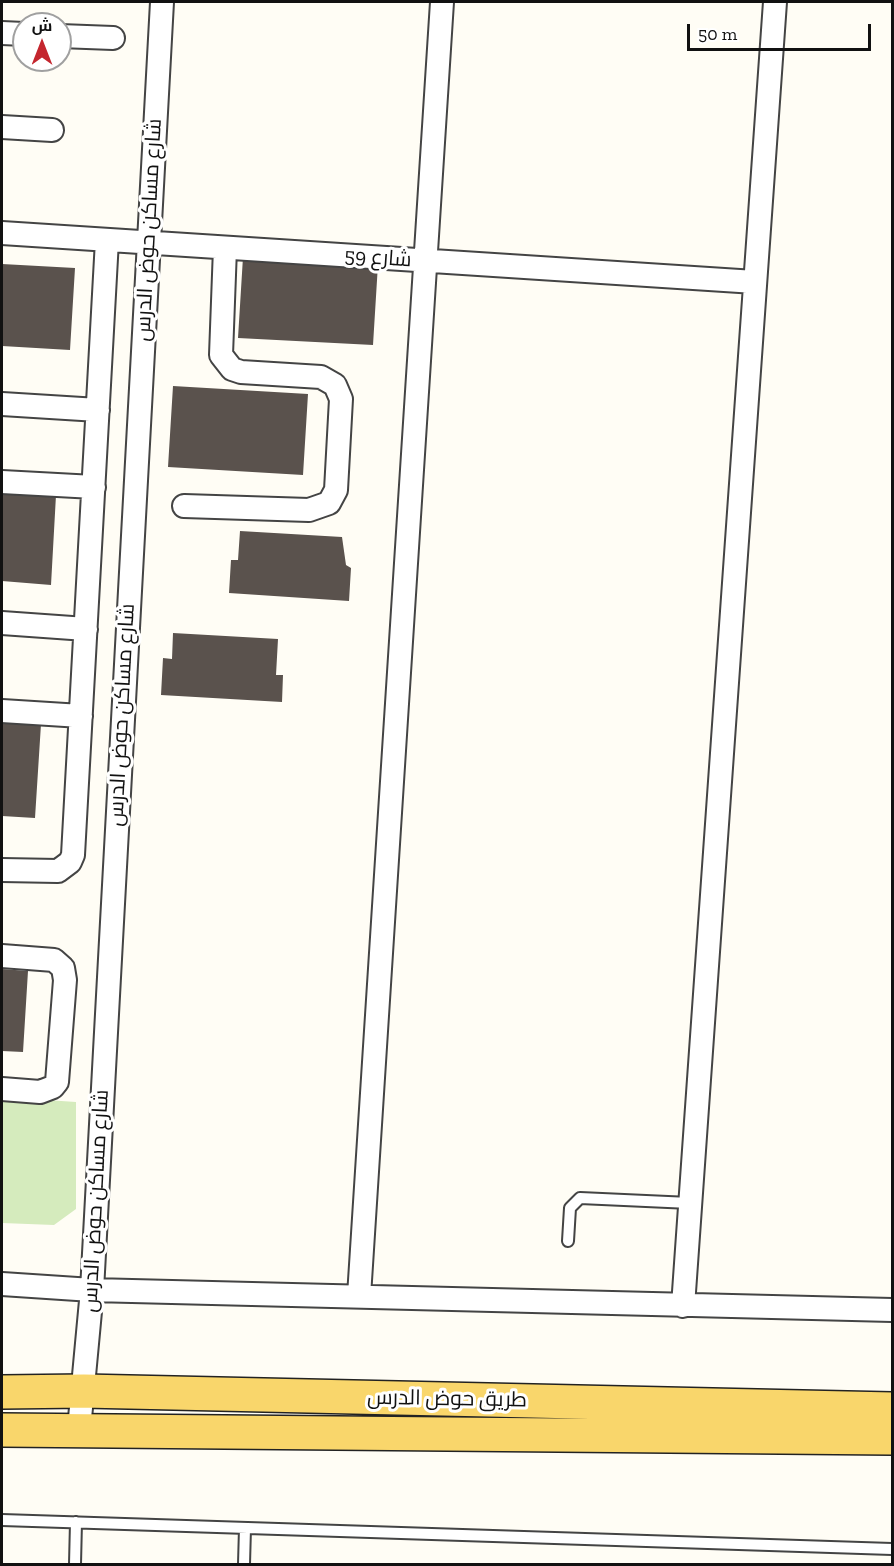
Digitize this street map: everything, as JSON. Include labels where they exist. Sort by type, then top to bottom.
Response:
[{"type":"main road","name":"طريق حوض الدرس","points":[[2,1392],[84,1391],[892,1409]]},
{"type":"main road","name":"طريق حوض الدرس","points":[[2,1430],[892,1438]]},
{"type":"street","name":"شارع مساكن حوض الدرس","points":[[79,1429],[92,1290],[162,2]]},
{"type":"street","points":[[359,1296],[442,2]]},
{"type":"street","points":[[683,1306],[775,2]]},
{"type":"street","points":[[72,36],[113,38]]},
{"type":"street","points":[[2,127],[52,130]]},
{"type":"street","name":"شارع 59","points":[[2,233],[755,282]]},
{"type":"street","points":[[2,870],[58,871],[70,862],[74,847],[107,240]]},
{"type":"street","points":[[184,506],[309,510],[329,502],[336,490],[341,399],[334,386],[321,377],[241,372],[232,369],[220,355],[225,248]]},
{"type":"street","points":[[2,404],[98,410]]},
{"type":"street","points":[[2,482],[94,487]]},
{"type":"street","points":[[2,623],[86,629]]},
{"type":"street","points":[[2,711],[81,716]]},
{"type":"street","points":[[2,956],[54,960],[63,968],[65,980],[57,1082],[53,1087],[40,1092],[2,1089]]},
{"type":"street","points":[[2,1284],[92,1290],[892,1310]]},
{"type":"lane","points":[[568,1241],[570,1208],[580,1198],[690,1203]]},
{"type":"lane","points":[[2,1520],[892,1549]]},
{"type":"lane","points":[[75,1564],[76,1522]]},
{"type":"lane","points":[[244,1564],[245,1528]]},
{"type":"green space","points":[[2,1097],[76,1102],[76,1209],[54,1225],[2,1223]]},
{"type":"building","points":[[243,257],[378,264],[373,345],[238,338]]},
{"type":"building","points":[[2,264],[75,268],[70,350],[2,346]]},
{"type":"building","points":[[173,386],[308,394],[303,475],[168,467]]},
{"type":"building","points":[[2,492],[56,495],[51,585],[2,581]]},
{"type":"building","points":[[240,531],[342,537],[346,565],[351,568],[349,601],[229,593],[231,560],[238,560]]},
{"type":"building","points":[[173,633],[278,639],[276,675],[283,675],[282,702],[161,695],[163,658],[172,659]]},
{"type":"building","points":[[2,722],[41,724],[35,818],[2,816]]},
{"type":"building","points":[[2,969],[28,971],[23,1052],[2,1051]]}]
